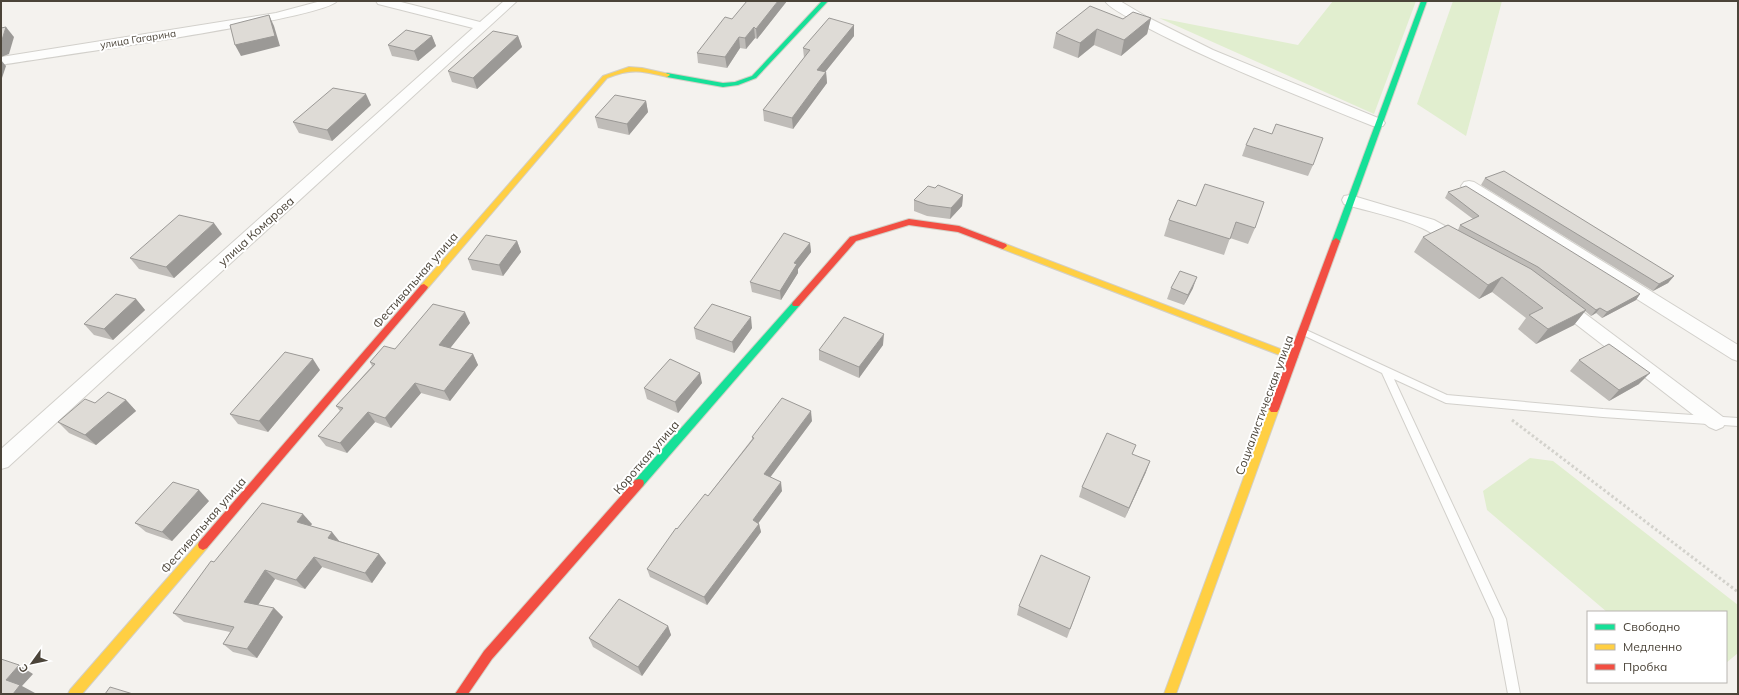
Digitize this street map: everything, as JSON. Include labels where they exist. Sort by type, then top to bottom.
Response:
[{"type":"street","name":"улица Гагарина","points":[[1,61],[276,17],[331,1]]},
{"type":"street","points":[[382,1],[481,26]]},
{"type":"street","name":"улица Комарова","points":[[1,461],[481,26],[511,1]]},
{"type":"street","name":"Фестивальная улица","points":[[74,694],[605,76],[621,69],[632,68],[718,85],[731,86],[743,82],[754,77],[825,1]]},
{"type":"street","points":[[1111,1],[1142,20],[1231,63],[1378,123]]},
{"type":"street","name":"Социалистическая улица","points":[[1170,694],[1293,358],[1304,332],[1350,200],[1424,1]]},
{"type":"street","points":[[1469,186],[1738,354]]},
{"type":"street","points":[[1350,200],[1428,224],[1474,249]]},
{"type":"street","name":"Короткая улица","points":[[461,694],[488,655],[853,239],[909,222],[959,229],[1293,358]]},
{"type":"street","points":[[1546,292],[1716,422]]},
{"type":"lane","points":[[1304,332],[1446,399],[1716,422],[1738,422]]},
{"type":"lane","points":[[1386,371],[1500,619],[1514,694]]},
{"type":"path","points":[[1489,403],[1738,592]]},
{"type":"green space","points":[[1333,1],[1416,1],[1374,114],[1159,18],[1298,45]]},
{"type":"green space","points":[[1453,1],[1502,1],[1466,136],[1417,104]]},
{"type":"green space","points":[[1530,458],[1553,461],[1738,605],[1738,653],[1727,662],[1727,611],[1606,611],[1487,510],[1483,491]]},
{"type":"building","points":[[747,1],[778,1],[756,29],[754,27],[745,38],[739,37],[725,57],[697,53],[725,17],[732,19]]},
{"type":"building","points":[[1090,6],[1123,19],[1133,12],[1151,18],[1124,40],[1097,29],[1080,43],[1056,33]]},
{"type":"building","points":[[269,15],[275,36],[235,45],[230,25]]},
{"type":"building","points":[[829,18],[854,25],[817,70],[826,72],[792,118],[763,110],[810,50],[803,48]]},
{"type":"building","points":[[6,27],[1,43],[1,28]]},
{"type":"building","points":[[406,30],[432,36],[414,51],[388,45]]},
{"type":"building","points":[[493,31],[518,36],[473,78],[448,71]]},
{"type":"building","points":[[333,88],[366,94],[327,130],[293,122]]},
{"type":"building","points":[[615,95],[646,101],[627,124],[595,117]]},
{"type":"building","points":[[1276,124],[1323,138],[1313,165],[1246,145],[1254,128],[1272,134]]},
{"type":"building","points":[[1504,171],[1674,276],[1659,284],[1485,178]]},
{"type":"building","points":[[1205,184],[1264,202],[1255,228],[1236,222],[1230,239],[1169,220],[1178,200],[1196,206]]},
{"type":"building","points":[[938,185],[963,195],[951,208],[928,205],[914,200],[928,186],[935,188]]},
{"type":"building","points":[[1466,186],[1640,294],[1607,312],[1600,308],[1596,310],[1538,267],[1460,225],[1479,216],[1448,192]]},
{"type":"building","points":[[179,215],[214,223],[166,267],[130,258]]},
{"type":"building","points":[[1448,225],[1531,269],[1586,310],[1548,329],[1529,315],[1543,308],[1502,277],[1488,285],[1423,237]]},
{"type":"building","points":[[784,233],[810,243],[794,263],[797,264],[780,291],[750,282]]},
{"type":"building","points":[[486,235],[517,241],[499,265],[468,259]]},
{"type":"building","points":[[1180,271],[1197,277],[1188,295],[1171,288]]},
{"type":"building","points":[[116,294],[136,299],[104,329],[84,324]]},
{"type":"building","points":[[433,304],[465,312],[439,345],[473,354],[444,391],[415,383],[385,418],[368,412],[340,443],[318,436],[343,408],[336,406],[375,364],[370,362],[384,346],[395,349]]},
{"type":"building","points":[[712,304],[751,317],[732,342],[694,328]]},
{"type":"building","points":[[844,317],[884,334],[859,367],[819,350]]},
{"type":"building","points":[[1609,344],[1650,373],[1619,390],[1579,360]]},
{"type":"building","points":[[285,352],[313,359],[259,421],[230,414]]},
{"type":"building","points":[[670,359],[700,373],[675,402],[644,388]]},
{"type":"building","points":[[108,392],[126,400],[85,435],[58,422],[85,399],[95,403]]},
{"type":"building","points":[[782,398],[811,411],[764,474],[781,482],[753,520],[759,524],[704,597],[647,569],[676,528],[677,529],[705,494],[708,496],[754,438],[752,437]]},
{"type":"building","points":[[1107,433],[1136,445],[1132,454],[1150,461],[1129,508],[1082,487]]},
{"type":"building","points":[[173,482],[199,490],[162,532],[135,523]]},
{"type":"building","points":[[262,503],[303,514],[297,522],[332,532],[328,538],[379,554],[365,573],[314,557],[296,580],[265,570],[244,602],[274,608],[247,649],[223,644],[234,627],[173,613],[211,561],[214,562]]},
{"type":"building","points":[[1041,555],[1090,577],[1070,629],[1019,606]]},
{"type":"building","points":[[619,599],[668,626],[638,667],[589,638]]},
{"type":"building","points":[[1,659],[19,665],[6,680],[20,685],[13,694],[1,694]]},
{"type":"building","points":[[110,687],[133,694],[105,694]]},
{"type":"traffic: fast","points":[[667,75],[723,85],[736,84],[754,77],[825,1]]},
{"type":"traffic: fast","points":[[1336,241],[1424,1]]},
{"type":"traffic: fast","points":[[639,483],[796,304]]},
{"type":"traffic: slow","points":[[424,287],[605,77],[622,70],[629,69],[667,75]]},
{"type":"traffic: slow","points":[[1003,246],[1293,357]]},
{"type":"traffic: slow","points":[[1170,694],[1274,409]]},
{"type":"traffic: slow","points":[[74,694],[203,545]]},
{"type":"traffic: jam","points":[[796,304],[853,239],[909,222],[959,229],[1003,246]]},
{"type":"traffic: jam","points":[[1274,409],[1336,241]]},
{"type":"traffic: jam","points":[[203,545],[424,287]]},
{"type":"traffic: jam","points":[[461,694],[488,655],[639,483]]}]
